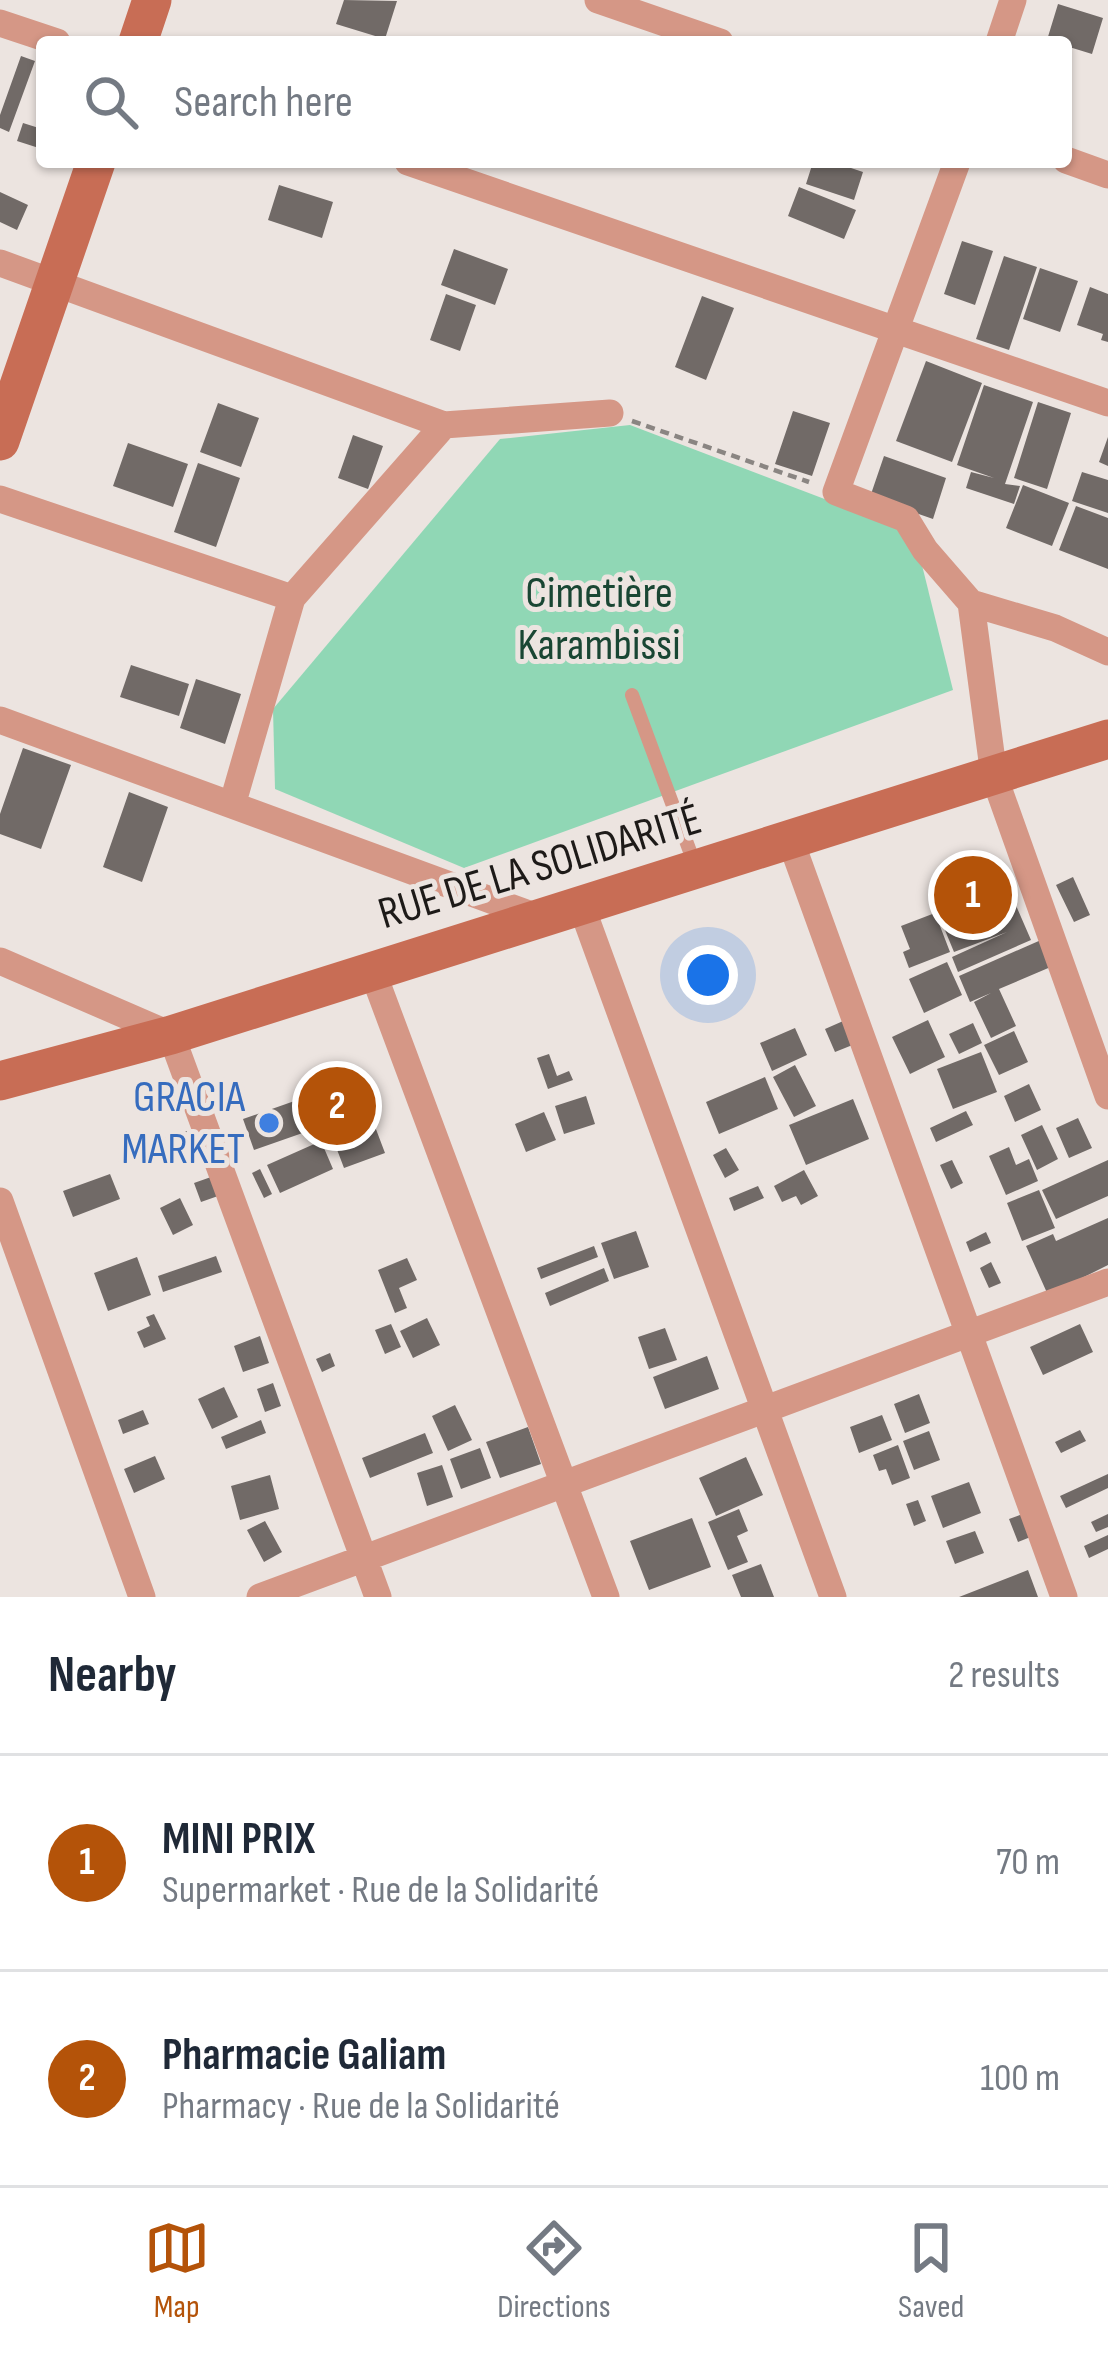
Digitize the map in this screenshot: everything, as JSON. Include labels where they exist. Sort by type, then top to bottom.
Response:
[{"type":"street","points":[[140,36],[152,0]]},
{"type":"street","points":[[598,0],[703,36]]},
{"type":"street","points":[[1001,36],[1013,0]]},
{"type":"street","points":[[0,23],[39,36]]},
{"type":"street","points":[[1072,162],[1108,175]]},
{"type":"street","points":[[0,441],[94,168]]},
{"type":"street","points":[[426,168],[1108,403]]},
{"type":"street","points":[[955,168],[836,492],[906,519],[925,550],[971,603],[1055,628],[1108,652]]},
{"type":"street","points":[[0,263],[444,424],[610,413]]},
{"type":"street","points":[[233,802],[292,598],[444,424]]},
{"type":"street","points":[[0,499],[292,598]]},
{"type":"street","points":[[971,603],[994,776],[1108,1096]]},
{"type":"street","points":[[0,720],[537,917]]},
{"type":"street","name":"RUE DE LA SOLIDARITÉ","points":[[0,1082],[171,1034],[1108,739]]},
{"type":"street","points":[[790,839],[1064,1597]]},
{"type":"street","points":[[581,905],[833,1597]]},
{"type":"street","points":[[0,961],[171,1034],[379,1597]]},
{"type":"street","points":[[372,970],[606,1597]]},
{"type":"street","points":[[0,1201],[142,1597]]},
{"type":"street","points":[[260,1597],[1108,1282]]},
{"type":"lane","points":[[632,695],[696,869]]},
{"type":"path","points":[[610,413],[836,492]]},
{"type":"green space","name":"Cimetière Karambissi","points":[[630,425],[914,533],[953,690],[464,868],[275,789],[273,709],[500,439]]},
{"type":"building","points":[[344,0],[397,1],[386,36],[336,24]]},
{"type":"building","points":[[1058,4],[1103,18],[1092,54],[1072,48],[1072,36],[1048,36]]},
{"type":"building","points":[[21,56],[35,61],[9,132],[0,128],[0,115]]},
{"type":"building","points":[[23,123],[36,127],[36,147],[17,141]]},
{"type":"building","points":[[811,168],[863,172],[854,200],[806,184]]},
{"type":"building","points":[[279,185],[333,202],[322,238],[268,220]]},
{"type":"building","points":[[799,187],[856,210],[844,239],[788,216]]},
{"type":"building","points":[[0,192],[28,205],[17,230],[0,222]]},
{"type":"building","points":[[962,241],[993,251],[975,305],[944,294]]},
{"type":"building","points":[[454,249],[508,269],[495,305],[441,285]]},
{"type":"building","points":[[1004,256],[1037,267],[1009,350],[976,339]]},
{"type":"building","points":[[1040,268],[1078,281],[1060,332],[1023,319]]},
{"type":"building","points":[[1090,287],[1108,294],[1108,342],[1101,340],[1103,334],[1077,325]]},
{"type":"building","points":[[446,294],[476,305],[460,351],[430,340]]},
{"type":"building","points":[[702,296],[734,308],[706,380],[675,367]]},
{"type":"building","points":[[926,361],[982,383],[952,462],[896,441]]},
{"type":"building","points":[[984,385],[1033,402],[1005,484],[1020,486],[1014,504],[966,488],[971,472],[994,478],[957,465]]},
{"type":"building","points":[[1038,402],[1071,413],[1047,489],[1014,478]]},
{"type":"building","points":[[218,403],[259,418],[241,467],[200,452]]},
{"type":"building","points":[[793,411],[830,423],[812,476],[775,464]]},
{"type":"building","points":[[353,435],[383,446],[368,489],[338,478]]},
{"type":"building","points":[[1108,437],[1108,466],[1099,462]]},
{"type":"building","points":[[128,443],[188,464],[173,507],[113,486]]},
{"type":"building","points":[[884,456],[946,478],[933,519],[870,497]]},
{"type":"building","points":[[198,463],[240,478],[216,547],[174,532]]},
{"type":"building","points":[[1082,472],[1108,480],[1108,513],[1072,501]]},
{"type":"building","points":[[1023,485],[1069,503],[1052,546],[1006,528]]},
{"type":"building","points":[[1076,506],[1108,518],[1108,569],[1059,550]]},
{"type":"building","points":[[131,665],[189,684],[179,716],[120,697]]},
{"type":"building","points":[[196,679],[241,694],[225,744],[180,728]]},
{"type":"building","points":[[23,748],[71,765],[41,849],[0,834],[0,814]]},
{"type":"building","points":[[129,792],[168,807],[142,882],[103,867]]},
{"type":"building","points":[[1073,877],[1090,915],[1074,922],[1056,885]]},
{"type":"building","points":[[1004,878],[1031,940],[958,972],[952,957],[1007,932],[954,952],[935,906]]},
{"type":"building","points":[[935,913],[950,952],[909,968],[903,952],[910,949],[901,926]]},
{"type":"building","points":[[1041,940],[1053,966],[999,989],[1016,1026],[991,1038],[974,1002],[991,993],[970,1002],[959,976]]},
{"type":"building","points":[[947,962],[962,995],[924,1013],[909,979]]},
{"type":"building","points":[[850,1018],[860,1042],[835,1052],[825,1029]]},
{"type":"building","points":[[928,1020],[945,1057],[910,1074],[892,1037]]},
{"type":"building","points":[[973,1023],[982,1043],[959,1054],[949,1034]]},
{"type":"building","points":[[795,1028],[807,1055],[772,1071],[760,1043]]},
{"type":"building","points":[[1014,1031],[1028,1062],[999,1075],[984,1045]]},
{"type":"building","points":[[981,1052],[997,1092],[953,1109],[937,1069]]},
{"type":"building","points":[[549,1054],[557,1076],[569,1071],[573,1080],[548,1089],[537,1058]]},
{"type":"building","points":[[795,1065],[816,1106],[794,1117],[773,1077]]},
{"type":"building","points":[[765,1077],[778,1109],[719,1134],[706,1102]]},
{"type":"building","points":[[350,1084],[359,1111],[325,1123],[315,1096]]},
{"type":"building","points":[[1029,1084],[1041,1110],[1015,1122],[1004,1096]]},
{"type":"building","points":[[586,1096],[595,1124],[564,1134],[555,1106]]},
{"type":"building","points":[[303,1098],[314,1129],[254,1150],[243,1119]]},
{"type":"building","points":[[853,1099],[869,1139],[806,1165],[789,1125]]},
{"type":"building","points":[[966,1111],[973,1125],[936,1142],[930,1128]]},
{"type":"building","points":[[544,1112],[556,1140],[526,1152],[515,1124]]},
{"type":"building","points":[[1078,1118],[1092,1148],[1069,1158],[1056,1128]]},
{"type":"building","points":[[374,1124],[385,1153],[344,1168],[333,1139]]},
{"type":"building","points":[[1042,1125],[1058,1159],[1037,1170],[1021,1135]]},
{"type":"building","points":[[187,1131],[192,1147],[152,1159],[148,1142]]},
{"type":"building","points":[[321,1141],[333,1169],[280,1193],[267,1165]]},
{"type":"building","points":[[1009,1147],[1016,1165],[1029,1159],[1038,1181],[1006,1195],[989,1156]]},
{"type":"building","points":[[726,1148],[739,1170],[725,1178],[713,1155]]},
{"type":"building","points":[[952,1160],[963,1183],[951,1189],[940,1165]]},
{"type":"building","points":[[1108,1160],[1108,1196],[1056,1219],[1042,1190]]},
{"type":"building","points":[[260,1169],[272,1194],[264,1198],[252,1173]]},
{"type":"building","points":[[804,1170],[818,1196],[801,1205],[796,1196],[782,1202],[774,1186]]},
{"type":"building","points":[[110,1174],[120,1199],[73,1217],[63,1191]]},
{"type":"building","points":[[211,1177],[218,1196],[201,1202],[194,1183]]},
{"type":"building","points":[[758,1186],[764,1198],[734,1211],[729,1198]]},
{"type":"building","points":[[1039,1190],[1055,1228],[1022,1241],[1007,1203]]},
{"type":"building","points":[[180,1198],[193,1225],[173,1235],[160,1208]]},
{"type":"building","points":[[1108,1218],[1108,1265],[1048,1295],[1026,1246],[1053,1234],[1056,1241]]},
{"type":"building","points":[[636,1231],[649,1267],[614,1279],[601,1243]]},
{"type":"building","points":[[986,1232],[991,1243],[970,1252],[966,1242]]},
{"type":"building","points":[[594,1246],[598,1257],[541,1279],[537,1268]]},
{"type":"building","points":[[216,1256],[222,1272],[163,1292],[158,1276]]},
{"type":"building","points":[[137,1257],[151,1295],[108,1311],[94,1273]]},
{"type":"building","points":[[407,1258],[417,1280],[399,1288],[407,1308],[395,1313],[378,1270]]},
{"type":"building","points":[[991,1262],[1001,1283],[989,1288],[980,1268]]},
{"type":"building","points":[[604,1268],[609,1281],[550,1306],[545,1293]]},
{"type":"building","points":[[154,1314],[166,1339],[144,1348],[137,1332],[150,1326],[146,1317]]},
{"type":"building","points":[[427,1318],[440,1345],[413,1358],[400,1331]]},
{"type":"building","points":[[391,1324],[401,1347],[385,1354],[375,1330]]},
{"type":"building","points":[[1080,1324],[1093,1352],[1043,1375],[1030,1347]]},
{"type":"building","points":[[665,1328],[677,1360],[649,1369],[638,1337]]},
{"type":"building","points":[[260,1336],[269,1363],[243,1372],[234,1346]]},
{"type":"building","points":[[330,1353],[335,1366],[322,1372],[316,1359]]},
{"type":"building","points":[[707,1356],[719,1389],[665,1409],[653,1377]]},
{"type":"building","points":[[273,1383],[281,1406],[265,1412],[257,1389]]},
{"type":"building","points":[[224,1387],[238,1417],[212,1429],[198,1399]]},
{"type":"building","points":[[919,1394],[930,1423],[905,1433],[894,1404]]},
{"type":"building","points":[[455,1405],[472,1440],[448,1451],[432,1416]]},
{"type":"building","points":[[143,1410],[149,1424],[123,1434],[118,1420]]},
{"type":"building","points":[[882,1415],[892,1440],[859,1453],[850,1427]]},
{"type":"building","points":[[261,1420],[266,1433],[226,1449],[221,1437]]},
{"type":"building","points":[[528,1427],[541,1464],[500,1478],[486,1442]]},
{"type":"building","points":[[1080,1430],[1086,1441],[1061,1453],[1055,1442]]},
{"type":"building","points":[[929,1431],[940,1460],[914,1470],[903,1441]]},
{"type":"building","points":[[425,1433],[433,1453],[370,1478],[362,1458]]},
{"type":"building","points":[[898,1445],[910,1478],[892,1485],[873,1455]]},
{"type":"building","points":[[480,1448],[491,1478],[461,1489],[450,1459]]},
{"type":"building","points":[[155,1456],[165,1479],[134,1493],[124,1469]]},
{"type":"building","points":[[746,1457],[763,1495],[716,1516],[699,1478]]},
{"type":"building","points":[[442,1465],[453,1497],[427,1506],[417,1473]]},
{"type":"building","points":[[1108,1474],[1108,1488],[1066,1508],[1060,1496]]},
{"type":"building","points":[[270,1475],[279,1509],[240,1520],[231,1486]]},
{"type":"building","points":[[969,1482],[981,1513],[943,1528],[931,1496]]},
{"type":"building","points":[[918,1500],[926,1521],[914,1526],[906,1504]]},
{"type":"building","points":[[739,1509],[748,1531],[737,1536],[748,1562],[728,1570],[708,1522]]},
{"type":"building","points":[[1025,1513],[1033,1536],[1018,1542],[1009,1519]]},
{"type":"building","points":[[1108,1514],[1108,1527],[1096,1532],[1091,1522]]},
{"type":"building","points":[[692,1518],[711,1567],[649,1590],[630,1541]]},
{"type":"building","points":[[265,1521],[282,1552],[264,1562],[247,1530]]},
{"type":"building","points":[[975,1531],[984,1553],[955,1564],[946,1541]]},
{"type":"building","points":[[1108,1535],[1108,1549],[1089,1558],[1084,1546]]},
{"type":"building","points":[[761,1564],[774,1597],[741,1597],[732,1575]]},
{"type":"building","points":[[1028,1570],[1038,1597],[959,1597]]},
{"type":"place","name":"MINI PRIX","points":[[973,895]]},
{"type":"place","name":"Pharmacie Galiam","points":[[337,1106]]},
{"type":"place","name":"GRACIA MARKET","points":[[269,1123]]}]
